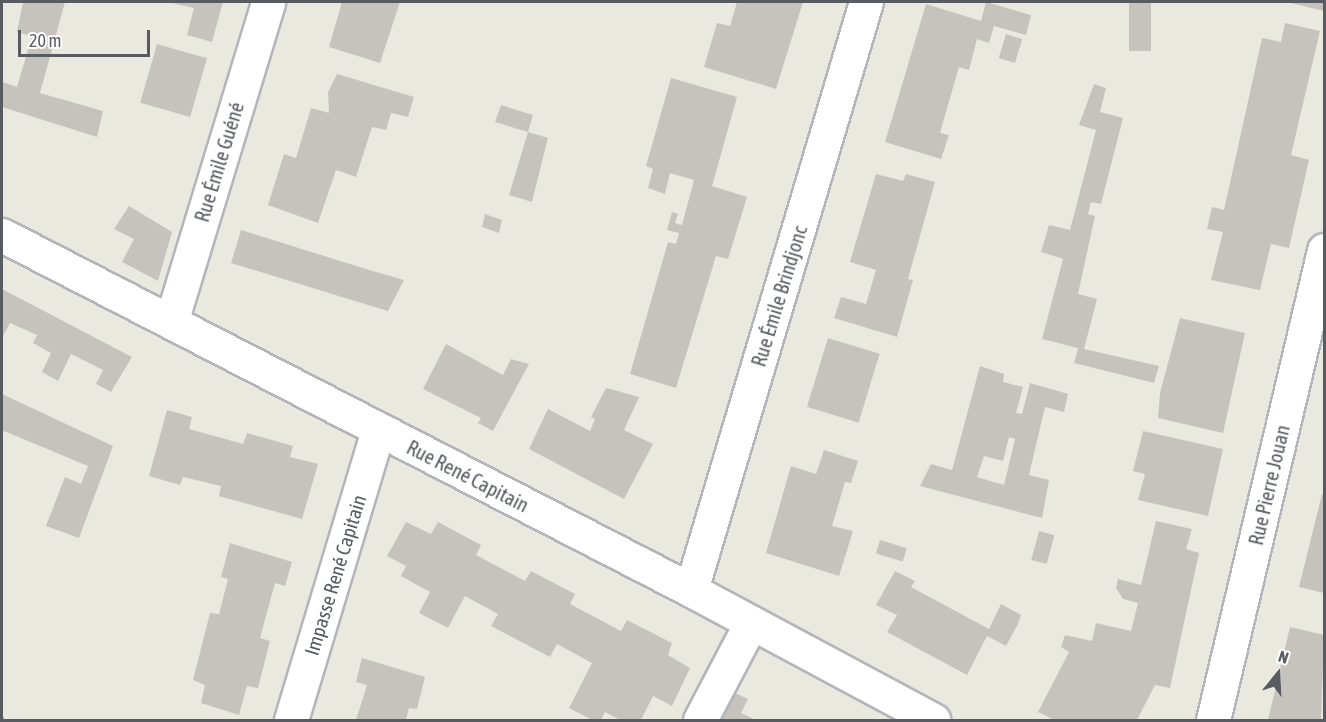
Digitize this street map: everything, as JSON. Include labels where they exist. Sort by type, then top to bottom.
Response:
[{"type":"street","name":"Rue Émile Guéné","points":[[171,322],[268,2]]},
{"type":"street","name":"Rue Émile Brindjonc","points":[[691,590],[866,2]]},
{"type":"street","name":"Rue René Capitain","points":[[2,235],[691,590],[933,720]]},
{"type":"street","name":"Rue Pierre Jouan","points":[[1213,720],[1324,250]]},
{"type":"street","name":"Impasse René Capitain","points":[[291,720],[378,430]]},
{"type":"street","points":[[700,720],[751,623]]},
{"type":"building","points":[[23,2],[65,2],[40,93],[103,111],[97,137],[2,107],[2,82],[17,87],[32,36],[17,32]]},
{"type":"building","points":[[168,2],[223,2],[212,42],[187,35],[194,8]]},
{"type":"building","points":[[342,2],[400,2],[380,63],[329,47]]},
{"type":"building","points":[[737,2],[803,2],[776,89],[704,67],[717,23],[730,26]]},
{"type":"building","points":[[986,2],[1031,15],[1026,35],[994,26],[989,43],[977,39],[969,70],[959,67],[940,133],[949,135],[941,159],[885,142],[926,4],[981,21]]},
{"type":"building","points":[[1129,2],[1151,2],[1151,51],[1129,51]]},
{"type":"building","points":[[1287,2],[1324,2],[1324,11]]},
{"type":"building","points":[[1285,23],[1320,31],[1291,155],[1309,160],[1289,248],[1271,244],[1260,290],[1211,280],[1223,232],[1207,229],[1212,207],[1224,210],[1262,38],[1281,42]]},
{"type":"building","points":[[1006,34],[1022,39],[1015,63],[999,58]]},
{"type":"building","points":[[157,44],[207,58],[190,117],[140,103]]},
{"type":"building","points":[[337,74],[414,97],[408,117],[391,113],[386,130],[372,127],[356,177],[336,170],[318,223],[268,205],[284,154],[296,158],[311,108],[329,113],[328,92]]},
{"type":"building","points":[[671,78],[737,97],[712,186],[747,197],[728,259],[716,256],[676,388],[630,374],[668,242],[676,244],[679,233],[667,230],[672,212],[678,214],[675,223],[682,225],[694,180],[670,173],[665,194],[648,188],[653,169],[646,166]]},
{"type":"building","points":[[1094,84],[1106,88],[1100,112],[1123,118],[1101,204],[1091,202],[1088,214],[1095,216],[1078,294],[1097,299],[1084,349],[1159,366],[1154,383],[1074,363],[1078,348],[1042,339],[1063,259],[1041,252],[1049,225],[1070,230],[1096,130],[1079,125]]},
{"type":"building","points":[[501,105],[533,115],[528,132],[495,122]]},
{"type":"building","points":[[528,132],[548,138],[532,202],[509,195]]},
{"type":"building","points":[[876,174],[903,181],[906,174],[935,182],[908,279],[913,280],[897,337],[834,318],[841,297],[866,304],[876,270],[850,262]]},
{"type":"building","points":[[129,206],[172,232],[158,281],[122,262],[134,239],[114,229]]},
{"type":"building","points":[[485,214],[502,220],[499,233],[482,227]]},
{"type":"building","points":[[241,230],[404,280],[388,311],[231,263]]},
{"type":"building","points":[[2,289],[132,357],[111,392],[96,384],[103,370],[71,354],[58,381],[42,372],[51,353],[33,343],[37,335],[10,323],[2,338]]},
{"type":"building","points":[[1180,318],[1245,333],[1223,433],[1158,418],[1160,393]]},
{"type":"building","points":[[828,338],[880,354],[859,423],[807,407]]},
{"type":"building","points":[[446,344],[503,375],[511,359],[529,364],[493,431],[478,423],[481,418],[423,389]]},
{"type":"building","points":[[980,366],[1004,374],[1003,382],[1023,387],[1016,413],[1022,414],[1030,383],[1068,394],[1064,412],[1045,407],[1029,475],[1049,480],[1042,518],[920,486],[931,464],[952,470]],"holes":[[[1009,437],[1015,439],[1004,485],[977,477],[984,456],[1003,461]]]},
{"type":"building","points":[[606,388],[639,397],[624,430],[653,444],[624,499],[529,449],[548,409],[590,431],[595,419],[591,417]]},
{"type":"building","points":[[2,394],[113,446],[79,538],[46,526],[65,477],[81,484],[88,466],[4,431],[2,435]]},
{"type":"building","points":[[167,410],[192,417],[189,429],[243,444],[247,433],[293,446],[290,457],[318,464],[302,519],[219,496],[221,486],[183,477],[180,485],[149,476]]},
{"type":"building","points":[[1143,431],[1223,449],[1208,516],[1138,500],[1145,474],[1133,471]]},
{"type":"building","points":[[824,450],[858,461],[851,483],[845,482],[832,526],[853,531],[839,576],[766,553],[791,466],[816,474]]},
{"type":"building","points":[[1322,494],[1324,495],[1324,593],[1299,587]]},
{"type":"building","points":[[1156,521],[1192,529],[1186,549],[1199,553],[1170,688],[1155,685],[1137,720],[1054,720],[1038,712],[1069,652],[1061,647],[1065,635],[1092,641],[1096,623],[1131,631],[1138,603],[1123,599],[1116,588],[1118,579],[1141,585]]},
{"type":"building","points":[[406,522],[431,534],[438,522],[481,545],[476,555],[525,581],[531,571],[575,594],[570,604],[621,631],[627,620],[672,643],[668,655],[690,668],[672,706],[653,696],[641,720],[620,720],[605,712],[601,720],[592,720],[569,708],[592,663],[557,644],[550,657],[491,626],[498,614],[465,596],[448,628],[419,613],[430,592],[401,576],[406,566],[387,556]]},
{"type":"building","points":[[1039,531],[1054,535],[1047,564],[1031,560]]},
{"type":"building","points":[[880,540],[907,548],[903,562],[876,553]]},
{"type":"building","points":[[230,543],[292,562],[285,586],[275,583],[260,638],[270,641],[258,688],[247,686],[239,715],[201,703],[205,685],[193,680],[210,613],[219,614],[228,579],[221,577]]},
{"type":"building","points":[[895,571],[915,581],[911,587],[989,629],[1001,604],[1021,615],[1006,646],[987,636],[967,675],[887,632],[897,615],[876,605]]},
{"type":"building","points":[[1290,627],[1324,635],[1321,720],[1268,720]]},
{"type":"building","points":[[362,658],[425,677],[417,709],[409,708],[406,720],[356,720],[367,685],[356,682]]},
{"type":"building","points":[[733,692],[748,699],[741,713],[756,720],[718,720]]}]
